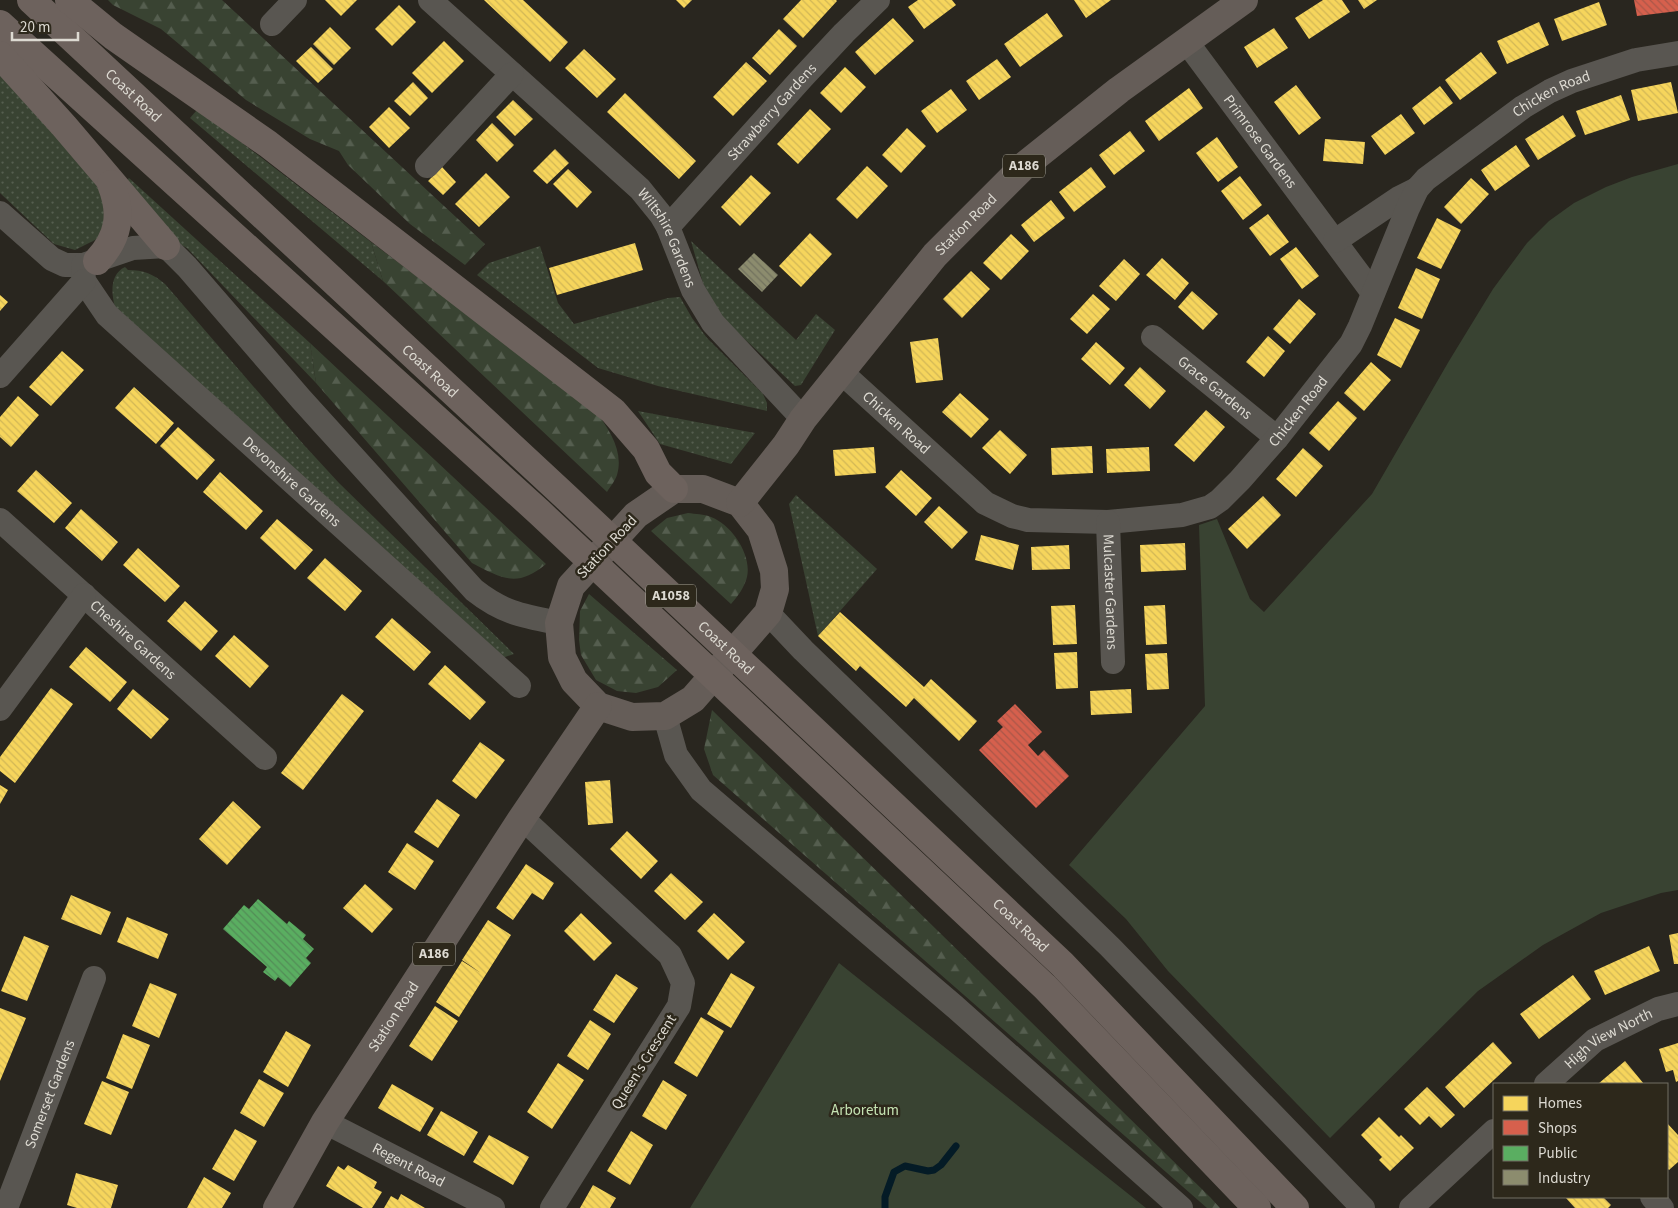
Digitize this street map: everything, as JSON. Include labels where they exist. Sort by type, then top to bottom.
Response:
[{"type":"highway","name":"Coast Road","points":[[31,0],[566,496],[1055,957],[1295,1208]]},
{"type":"highway","points":[[69,0],[113,36],[268,144],[613,411],[646,449],[658,473],[674,488]]},
{"type":"highway","name":"Coast Road","points":[[0,24],[539,512],[1030,974],[1257,1208]]},
{"type":"highway","points":[[0,55],[64,126],[166,246]]},
{"type":"highway","points":[[88,269],[107,250],[114,236],[117,224],[115,194],[109,180]]},
{"type":"main road","name":"Station Road","points":[[740,503],[786,445],[803,419],[935,255],[1025,165],[1112,96],[1244,0]]},
{"type":"main road","points":[[665,716],[693,699],[762,620],[775,589],[774,571],[761,530],[740,503],[703,489],[674,488]]},
{"type":"main road","name":"Station Road","points":[[665,716],[632,718],[598,706],[574,681],[562,657],[559,623],[571,586],[636,515],[674,488]]},
{"type":"main road","name":"Station Road","points":[[277,1208],[325,1122],[522,818],[598,706]]},
{"type":"street","points":[[272,24],[295,0]]},
{"type":"street","name":"Wiltshire Gardens","points":[[430,0],[640,189],[668,227],[693,290],[713,323],[803,419]]},
{"type":"street","name":"Strawberry Gardens","points":[[668,227],[802,78],[878,0]]},
{"type":"street","name":"Primrose Gardens","points":[[1186,42],[1373,293]]},
{"type":"street","name":"Chicken Road","points":[[842,372],[985,503],[1012,516],[1028,520],[1108,522],[1197,512],[1210,507],[1232,489],[1276,438],[1351,344],[1408,208],[1418,189],[1435,171],[1523,107],[1550,91],[1572,81],[1636,60],[1678,52]]},
{"type":"street","points":[[427,166],[512,74]]},
{"type":"street","points":[[1335,241],[1399,198],[1418,189]]},
{"type":"street","points":[[0,213],[52,259],[65,265],[88,269]]},
{"type":"street","points":[[0,376],[88,269],[133,248],[166,246],[187,267],[301,399],[474,590],[503,610],[520,616],[559,623]]},
{"type":"street","name":"Devonshire Gardens","points":[[88,269],[106,315],[519,686]]},
{"type":"street","name":"Grace Gardens","points":[[1153,337],[1276,438]]},
{"type":"street","name":"Cheshire Gardens","points":[[0,520],[265,758]]},
{"type":"street","name":"Mulcaster Gardens","points":[[1108,522],[1113,662]]},
{"type":"street","points":[[0,710],[84,596]]},
{"type":"street","points":[[762,620],[803,650],[1110,947],[1364,1208]]},
{"type":"street","points":[[665,716],[676,755],[702,790],[954,1006],[1181,1208]]},
{"type":"street","name":"Queen's Crescent","points":[[522,818],[670,955],[684,983],[678,1006],[552,1208]]},
{"type":"street","name":"Somerset Gardens","points":[[6,1208],[94,978]]},
{"type":"street","name":"High View North","points":[[1548,1083],[1595,1040],[1658,1009],[1678,1004]]},
{"type":"street","name":"Regent Road","points":[[325,1122],[493,1208]]},
{"type":"street","points":[[1411,1208],[1493,1132]]},
{"type":"street","points":[[1653,1198],[1662,1208]]},
{"type":"green space","points":[[108,0],[222,0],[485,244],[465,265],[410,224],[348,165],[339,151],[310,139],[246,100],[161,29],[113,5]]},
{"type":"green space","points":[[0,72],[89,171],[109,209],[105,235],[75,250],[54,244],[0,193]]},
{"type":"green space","points":[[197,110],[371,242],[383,281],[190,118]]},
{"type":"green space","points":[[1678,164],[1678,890],[1661,893],[1601,913],[1543,945],[1478,991],[1330,1138],[1168,971],[1126,919],[1069,865],[1205,706],[1199,525],[1217,519],[1250,599],[1264,612],[1372,494],[1493,289],[1527,243],[1549,221],[1574,203],[1606,187],[1632,177]]},
{"type":"green space","points":[[129,178],[310,343],[316,383],[187,248],[168,238],[125,183]]},
{"type":"green space","points":[[691,241],[796,340],[816,314],[835,330],[801,385],[795,386],[721,317],[704,287]]},
{"type":"green space","points":[[371,242],[596,411],[617,449],[619,466],[617,475],[607,492],[383,281]]},
{"type":"green space","points":[[540,246],[558,303],[574,324],[668,298],[680,297],[692,318],[707,338],[763,394],[767,403],[767,411],[658,386],[598,368],[477,275],[489,263]]},
{"type":"green space","points":[[125,267],[128,270],[148,273],[165,284],[339,483],[514,654],[499,659],[115,307],[112,290],[114,279],[120,270]]},
{"type":"green space","points":[[310,343],[546,564],[527,576],[510,578],[501,577],[472,563],[316,383]]},
{"type":"green space","points":[[638,411],[755,433],[731,464],[660,444]]},
{"type":"green space","points":[[796,495],[877,569],[818,636],[789,504]]},
{"type":"green space","points":[[688,513],[705,515],[719,521],[733,534],[743,550],[748,568],[747,577],[740,592],[731,604],[651,531],[667,518]]},
{"type":"green space","points":[[589,594],[677,670],[658,687],[636,693],[617,691],[596,680],[581,655],[579,640],[580,611]]},
{"type":"green space","points":[[712,710],[1220,1208],[1207,1208],[713,775],[704,749]]},
{"type":"green space","name":"Arboretum","points":[[839,963],[1146,1208],[690,1208]]},
{"type":"building: Homes","points":[[325,0],[357,0],[341,16]]},
{"type":"building: Homes","points":[[484,0],[523,0],[568,42],[550,62]]},
{"type":"building: Homes","points":[[676,0],[692,0],[684,8]]},
{"type":"building: Homes","points":[[801,0],[837,1],[803,38],[783,19]]},
{"type":"building: Homes","points":[[918,0],[952,0],[956,5],[924,29],[908,7]]},
{"type":"building: Homes","points":[[1074,0],[1111,0],[1086,18]]},
{"type":"building: Homes","points":[[1323,0],[1342,0],[1350,12],[1309,39],[1295,18]]},
{"type":"building: Homes","points":[[1358,0],[1377,0],[1364,9]]},
{"type":"building: Homes","points":[[1599,2],[1607,25],[1562,41],[1554,19]]},
{"type":"building: Homes","points":[[399,5],[416,22],[392,46],[375,29]]},
{"type":"building: Homes","points":[[1047,13],[1063,36],[1020,67],[1004,44]]},
{"type":"building: Homes","points":[[893,18],[914,41],[875,75],[855,52]]},
{"type":"building: Homes","points":[[1539,22],[1549,45],[1507,64],[1497,41]]},
{"type":"building: Homes","points":[[330,27],[351,48],[334,65],[313,44]]},
{"type":"building: Homes","points":[[1274,28],[1288,48],[1257,68],[1244,47]]},
{"type":"building: Homes","points":[[779,29],[797,46],[770,75],[752,58]]},
{"type":"building: Homes","points":[[444,41],[464,61],[432,93],[412,73]]},
{"type":"building: Homes","points":[[311,47],[333,69],[318,83],[296,61]]},
{"type":"building: Homes","points":[[584,49],[616,79],[597,98],[565,68]]},
{"type":"building: Homes","points":[[1481,52],[1497,73],[1460,100],[1445,80]]},
{"type":"building: Homes","points":[[997,59],[1011,77],[979,100],[966,81]]},
{"type":"building: Homes","points":[[746,62],[767,81],[733,116],[713,97]]},
{"type":"building: Homes","points":[[845,67],[866,87],[841,113],[820,93]]},
{"type":"building: Homes","points":[[413,82],[428,98],[410,116],[394,101]]},
{"type":"building: Homes","points":[[1671,82],[1678,113],[1638,121],[1631,90]]},
{"type":"building: Homes","points":[[1296,85],[1321,118],[1299,135],[1274,102]]},
{"type":"building: Homes","points":[[1440,86],[1453,103],[1424,125],[1412,108]]},
{"type":"building: Homes","points":[[1189,88],[1203,108],[1159,141],[1145,121]]},
{"type":"building: Homes","points":[[951,89],[967,110],[937,133],[921,111]]},
{"type":"building: Homes","points":[[625,93],[696,161],[679,179],[607,112]]},
{"type":"building: Homes","points":[[1621,95],[1630,120],[1585,135],[1576,111]]},
{"type":"building: Homes","points":[[513,100],[533,119],[515,136],[496,117]]},
{"type":"building: Homes","points":[[389,107],[410,128],[389,148],[369,127]]},
{"type":"building: Homes","points":[[810,109],[831,129],[798,164],[777,144]]},
{"type":"building: Homes","points":[[1401,114],[1415,133],[1385,155],[1371,136]]},
{"type":"building: Homes","points":[[1563,115],[1576,136],[1538,160],[1525,139]]},
{"type":"building: Homes","points":[[492,123],[514,145],[497,162],[476,140]]},
{"type":"building: Homes","points":[[907,128],[926,146],[901,173],[882,155]]},
{"type":"building: Homes","points":[[1130,131],[1145,151],[1114,175],[1099,155]]},
{"type":"building: Homes","points":[[1217,137],[1238,167],[1218,182],[1196,153]]},
{"type":"building: Homes","points":[[1325,139],[1365,142],[1363,164],[1323,161]]},
{"type":"building: Homes","points":[[1516,145],[1530,166],[1495,191],[1481,170]]},
{"type":"building: Homes","points":[[555,149],[569,163],[547,184],[533,171]]},
{"type":"building: Homes","points":[[867,166],[888,186],[857,219],[836,199]]},
{"type":"building: Homes","points":[[442,167],[456,182],[443,195],[428,181]]},
{"type":"building: Homes","points":[[1091,167],[1106,187],[1074,212],[1059,192]]},
{"type":"building: Homes","points":[[568,169],[592,192],[577,208],[553,184]]},
{"type":"building: Homes","points":[[486,173],[510,197],[479,227],[455,204]]},
{"type":"building: Homes","points":[[751,175],[771,193],[740,226],[721,207]]},
{"type":"building: Homes","points":[[1240,176],[1262,205],[1243,220],[1221,191]]},
{"type":"building: Homes","points":[[1471,178],[1489,194],[1461,224],[1444,207]]},
{"type":"building: Homes","points":[[1051,200],[1065,218],[1034,242],[1021,225]]},
{"type":"building: Homes","points":[[1268,214],[1289,242],[1270,256],[1249,228]]},
{"type":"building: Homes","points":[[1437,218],[1461,230],[1441,269],[1417,258]]},
{"type":"building: Homes","points":[[810,233],[832,254],[801,287],[779,266]]},
{"type":"building: Homes","points":[[1011,234],[1029,251],[1001,280],[983,263]]},
{"type":"building: Homes","points":[[635,243],[643,270],[557,295],[549,268]]},
{"type":"building: Homes","points":[[1296,247],[1319,276],[1302,289],[1280,259]]},
{"type":"building: Homes","points":[[1162,258],[1189,283],[1175,300],[1146,275]]},
{"type":"building: Homes","points":[[1124,259],[1140,274],[1116,301],[1099,286]]},
{"type":"building: Homes","points":[[1416,268],[1440,279],[1422,319],[1398,308]]},
{"type":"building: Homes","points":[[971,271],[990,289],[962,318],[943,299]]},
{"type":"building: Homes","points":[[1192,291],[1218,314],[1203,330],[1178,307]]},
{"type":"building: Homes","points":[[1093,294],[1110,309],[1087,334],[1070,319]]},
{"type":"building: Homes","points":[[0,295],[8,302],[0,311]]},
{"type":"building: Homes","points":[[1299,299],[1316,314],[1290,344],[1273,329]]},
{"type":"building: Homes","points":[[1395,318],[1420,330],[1401,368],[1377,355]]},
{"type":"building: Homes","points":[[1268,336],[1285,351],[1264,377],[1246,362]]},
{"type":"building: Homes","points":[[938,338],[943,380],[916,383],[910,342]]},
{"type":"building: Homes","points":[[1096,342],[1125,368],[1110,385],[1081,359]]},
{"type":"building: Homes","points":[[62,351],[84,370],[51,406],[29,387]]},
{"type":"building: Homes","points":[[1371,362],[1391,380],[1364,411],[1344,393]]},
{"type":"building: Homes","points":[[1140,367],[1166,391],[1150,409],[1124,385]]},
{"type":"building: Homes","points":[[134,387],[174,423],[156,444],[115,408]]},
{"type":"building: Homes","points":[[960,393],[989,419],[971,438],[942,412]]},
{"type":"building: Homes","points":[[18,396],[39,415],[11,447],[0,437],[0,417]]},
{"type":"building: Homes","points":[[1338,401],[1357,418],[1329,451],[1309,433]]},
{"type":"building: Homes","points":[[1206,410],[1225,427],[1194,462],[1174,445]]},
{"type":"building: Homes","points":[[178,427],[215,460],[197,480],[160,446]]},
{"type":"building: Homes","points":[[1000,430],[1027,455],[1010,474],[982,448]]},
{"type":"building: Homes","points":[[1092,446],[1093,473],[1052,475],[1051,448]]},
{"type":"building: Homes","points":[[874,447],[876,473],[835,476],[833,450]]},
{"type":"building: Homes","points":[[1149,447],[1150,471],[1107,473],[1106,449]]},
{"type":"building: Homes","points":[[1303,448],[1323,466],[1296,497],[1276,479]]},
{"type":"building: Homes","points":[[36,470],[72,503],[54,523],[17,491]]},
{"type":"building: Homes","points":[[901,470],[932,498],[916,516],[885,487]]},
{"type":"building: Homes","points":[[220,472],[263,511],[246,530],[203,492]]},
{"type":"building: Homes","points":[[1263,496],[1281,515],[1247,549],[1228,529]]},
{"type":"building: Homes","points":[[939,506],[968,532],[952,549],[924,522]]},
{"type":"building: Homes","points":[[81,509],[118,542],[102,561],[65,528]]},
{"type":"building: Homes","points":[[277,519],[313,550],[295,570],[260,538]]},
{"type":"building: Homes","points":[[981,535],[1019,545],[1013,570],[975,560]]},
{"type":"building: Homes","points":[[1185,543],[1186,570],[1141,572],[1140,545]]},
{"type":"building: Homes","points":[[1069,545],[1070,569],[1032,570],[1031,547]]},
{"type":"building: Homes","points":[[138,548],[180,586],[165,602],[123,565]]},
{"type":"building: Homes","points":[[325,558],[362,591],[345,611],[307,578]]},
{"type":"building: Homes","points":[[185,601],[218,631],[201,651],[167,621]]},
{"type":"building: Homes","points":[[1075,605],[1077,644],[1053,645],[1051,606]]},
{"type":"building: Homes","points":[[1165,605],[1167,644],[1146,645],[1144,606]]},
{"type":"building: Homes","points":[[840,612],[924,687],[931,679],[977,721],[959,741],[914,698],[906,707],[860,666],[856,671],[818,636]]},
{"type":"building: Homes","points":[[392,618],[431,652],[414,671],[375,637]]},
{"type":"building: Homes","points":[[234,635],[269,666],[250,688],[215,656]]},
{"type":"building: Homes","points":[[86,647],[127,682],[110,702],[69,667]]},
{"type":"building: Homes","points":[[1077,652],[1078,688],[1056,689],[1054,653]]},
{"type":"building: Homes","points":[[1167,653],[1169,689],[1147,690],[1145,654]]},
{"type":"building: Homes","points":[[445,665],[486,702],[470,720],[428,684]]},
{"type":"building: Homes","points":[[51,688],[73,704],[15,783],[0,771],[0,757]]},
{"type":"building: Homes","points":[[133,689],[169,719],[151,739],[117,709]]},
{"type":"building: Homes","points":[[1131,689],[1132,713],[1091,715],[1090,691]]},
{"type":"building: Homes","points":[[342,694],[364,711],[303,790],[281,773]]},
{"type":"building: Homes","points":[[480,742],[505,760],[476,799],[452,781]]},
{"type":"building: Homes","points":[[610,780],[613,823],[588,825],[585,782]]},
{"type":"building: Homes","points":[[0,785],[8,790],[0,804]]},
{"type":"building: Homes","points":[[437,799],[460,815],[438,848],[414,832]]},
{"type":"building: Homes","points":[[233,801],[261,827],[227,865],[199,839]]},
{"type":"building: Homes","points":[[627,831],[658,861],[641,879],[610,849]]},
{"type":"building: Homes","points":[[407,843],[434,861],[415,890],[388,872]]},
{"type":"building: Homes","points":[[526,864],[554,883],[543,900],[532,893],[513,920],[496,908]]},
{"type":"building: Homes","points":[[671,873],[703,902],[685,920],[654,891]]},
{"type":"building: Homes","points":[[365,884],[393,909],[372,933],[343,908]]},
{"type":"building: Homes","points":[[71,895],[111,912],[101,935],[61,919]]},
{"type":"building: Homes","points":[[581,913],[612,943],[594,961],[564,931]]},
{"type":"building: Homes","points":[[714,913],[745,942],[728,960],[697,931]]},
{"type":"building: Homes","points":[[127,917],[168,934],[158,959],[117,942]]},
{"type":"building: Homes","points":[[488,920],[511,935],[459,1017],[436,1002],[462,961],[481,973],[462,960]]},
{"type":"building: Homes","points":[[1678,933],[1678,964],[1674,964],[1669,935]]},
{"type":"building: Homes","points":[[24,936],[49,946],[27,1001],[1,991]]},
{"type":"building: Homes","points":[[1649,946],[1660,971],[1605,995],[1594,971]]},
{"type":"building: Homes","points":[[731,973],[755,987],[731,1028],[707,1014]]},
{"type":"building: Homes","points":[[616,974],[638,988],[614,1023],[593,1010]]},
{"type":"building: Homes","points":[[1573,975],[1591,999],[1539,1039],[1520,1014]]},
{"type":"building: Homes","points":[[150,983],[177,994],[159,1038],[132,1026]]},
{"type":"building: Homes","points":[[435,1006],[458,1021],[432,1061],[409,1046]]},
{"type":"building: Homes","points":[[0,1008],[26,1018],[0,1081]]},
{"type":"building: Homes","points":[[701,1017],[724,1031],[697,1077],[674,1063]]},
{"type":"building: Homes","points":[[590,1020],[611,1034],[588,1070],[567,1056]]},
{"type":"building: Homes","points":[[286,1031],[311,1045],[288,1087],[263,1072]]},
{"type":"building: Homes","points":[[123,1034],[150,1045],[132,1089],[106,1078]]},
{"type":"building: Homes","points":[[1493,1042],[1512,1063],[1464,1108],[1445,1087]]},
{"type":"building: Homes","points":[[1678,1043],[1678,1081],[1676,1082],[1673,1070],[1666,1072],[1659,1049]]},
{"type":"building: Homes","points":[[1625,1061],[1643,1083],[1599,1083]]},
{"type":"building: Homes","points":[[558,1063],[584,1080],[552,1129],[527,1112]]},
{"type":"building: Homes","points":[[259,1079],[284,1093],[264,1127],[240,1113]]},
{"type":"building: Homes","points":[[663,1080],[687,1095],[666,1130],[642,1116]]},
{"type":"building: Homes","points":[[102,1081],[129,1092],[111,1135],[84,1124]]},
{"type":"building: Homes","points":[[392,1084],[434,1108],[420,1132],[378,1108]]},
{"type":"building: Homes","points":[[1427,1087],[1455,1115],[1441,1128],[1429,1116],[1420,1125],[1404,1109]]},
{"type":"building: Homes","points":[[441,1111],[478,1132],[464,1156],[427,1135]]},
{"type":"building: Homes","points":[[1379,1117],[1399,1137],[1401,1135],[1414,1148],[1390,1171],[1379,1160],[1382,1157],[1361,1135]]},
{"type":"building: Homes","points":[[1668,1124],[1678,1135],[1678,1162],[1669,1170]]},
{"type":"building: Homes","points":[[235,1129],[257,1141],[234,1181],[212,1169]]},
{"type":"building: Homes","points":[[631,1131],[653,1145],[630,1185],[607,1171]]},
{"type":"building: Homes","points":[[489,1135],[529,1157],[513,1185],[473,1162]]},
{"type":"building: Homes","points":[[348,1165],[377,1182],[374,1188],[382,1192],[372,1208],[363,1208],[326,1186],[338,1166],[344,1170]]},
{"type":"building: Homes","points":[[76,1173],[118,1185],[111,1208],[77,1208],[67,1205]]},
{"type":"building: Homes","points":[[204,1177],[231,1193],[222,1208],[187,1208]]},
{"type":"building: Homes","points":[[593,1185],[616,1198],[610,1208],[580,1208]]},
{"type":"building: Homes","points":[[401,1194],[425,1208],[384,1208],[391,1196],[398,1200]]},
{"type":"building: Homes","points":[[1566,1198],[1604,1198],[1611,1205],[1608,1208],[1575,1208]]},
{"type":"building: Shops","points":[[1634,0],[1678,0],[1678,11],[1637,16]]},
{"type":"building: Shops","points":[[1015,704],[1042,732],[1028,745],[1038,756],[1044,750],[1069,776],[1036,808],[979,750],[1003,727],[997,721]]},
{"type":"building: Public","points":[[258,899],[287,924],[289,921],[306,935],[303,939],[314,949],[306,958],[311,963],[290,987],[278,977],[275,981],[263,972],[267,967],[223,929],[244,905],[249,909]]},
{"type":"building: Industry","points":[[754,253],[778,275],[762,292],[738,269]]},
{"type":"waterway","points":[[885,1208],[885,1197],[894,1172],[905,1166],[928,1171],[934,1170],[941,1165],[956,1146]]}]
